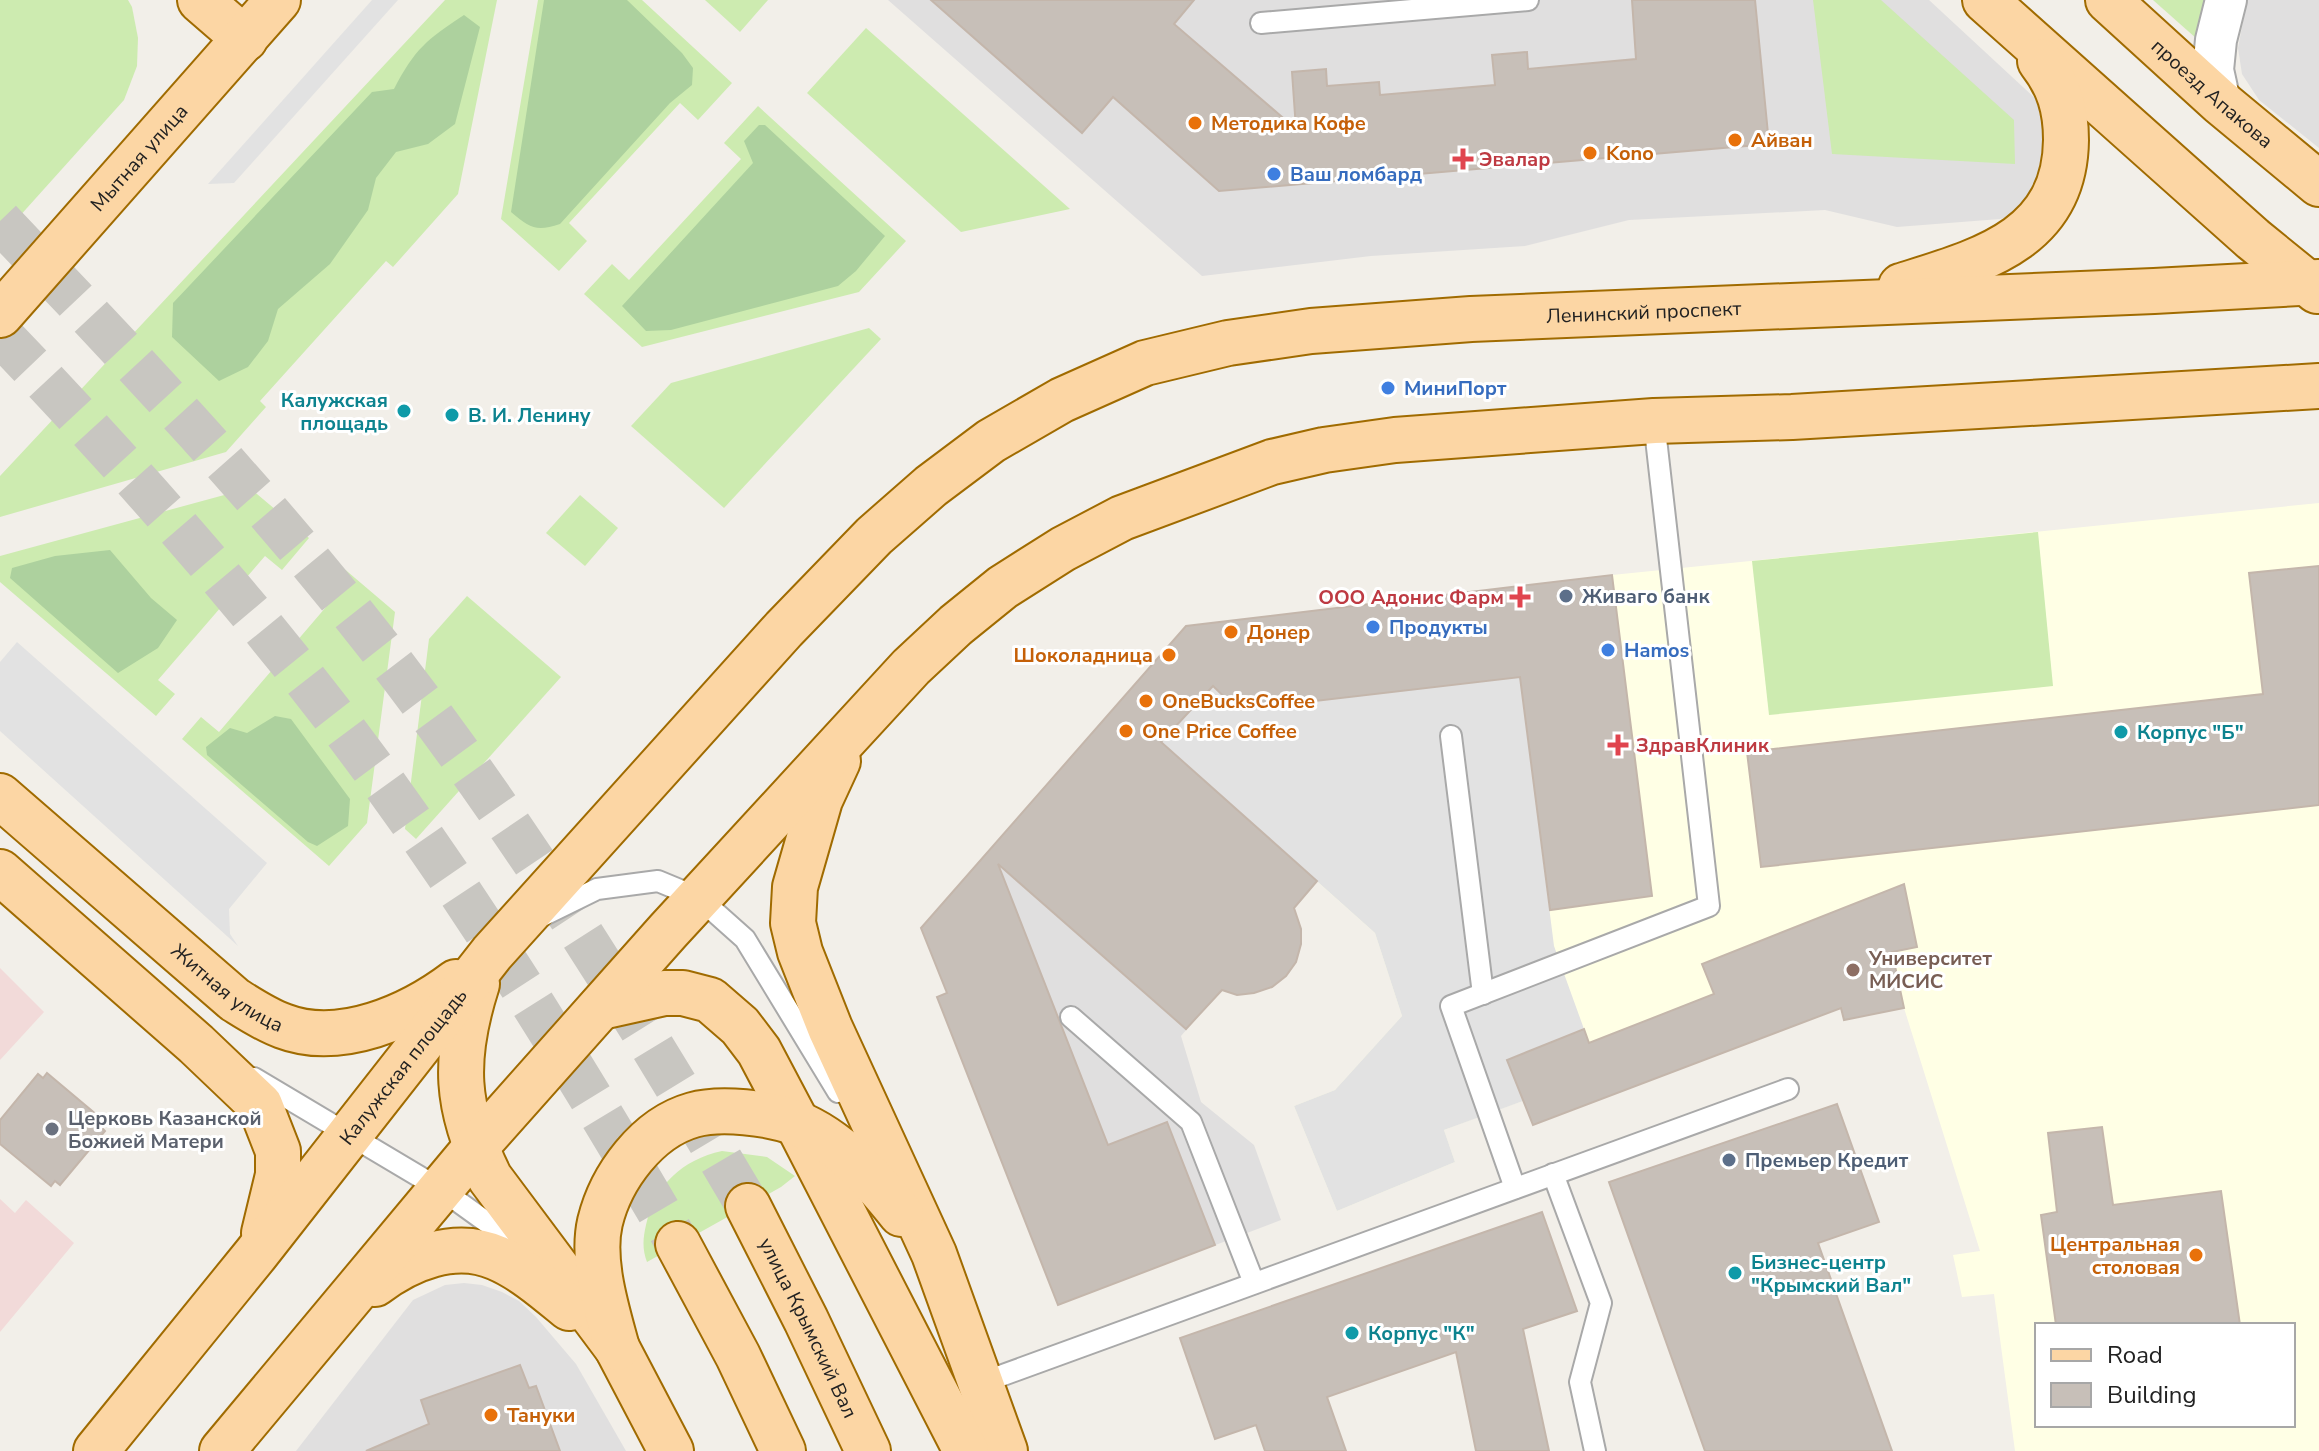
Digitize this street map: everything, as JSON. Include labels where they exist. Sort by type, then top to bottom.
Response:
[{"type":"main road","points":[[200,0],[245,39]]},
{"type":"main road","name":"Мытная улица","points":[[0,315],[278,0]]},
{"type":"main road","name":"проезд Апакова","points":[[2108,0],[2220,102],[2319,184]]},
{"type":"main road","points":[[1998,12],[2315,286]]},
{"type":"main road","points":[[1845,304],[1969,265],[2004,249],[2028,230],[2047,209],[2061,182],[2066,151],[2066,113],[2054,78],[1998,12]]},
{"type":"main road","name":"Ленинский проспект","points":[[991,441],[1062,400],[1145,363],[1228,343],[1311,331],[1471,319],[2315,286]]},
{"type":"main road","points":[[222,1451],[475,1148],[883,697],[956,625],[1003,587],[1063,549],[1122,518],[1195,488],[1272,462],[1324,450],[1451,435],[1654,421],[1823,415],[2319,386]]},
{"type":"main road","name":"Калужская площадь","points":[[96,1451],[256,1254],[492,953],[827,582],[931,486],[991,441]]},
{"type":"main road","points":[[883,697],[854,734],[820,800],[795,887],[793,923],[800,952],[830,1028],[934,1254],[1005,1451]]},
{"type":"main road","name":"Житная улица","points":[[0,796],[235,1000],[259,1016],[286,1028],[336,1032],[378,1025],[441,993],[492,953]]},
{"type":"main road","points":[[0,872],[179,1029],[260,1105],[272,1129],[278,1151],[278,1175],[267,1225],[256,1254]]},
{"type":"main road","points":[[492,953],[477,984],[460,1051],[461,1088],[475,1148],[490,1178],[617,1348],[671,1451]]},
{"type":"main road","points":[[601,1007],[664,993],[696,995],[710,1000],[740,1026],[759,1051],[966,1451]]},
{"type":"main road","points":[[617,1348],[605,1306],[599,1267],[600,1224],[613,1184],[633,1157],[659,1132],[693,1115],[760,1113],[797,1123],[839,1148],[880,1187],[934,1254]]},
{"type":"main road","name":"улица Крымский Вал","points":[[748,1206],[868,1451]]},
{"type":"main road","points":[[678,1244],[738,1356],[783,1451]]},
{"type":"main road","points":[[328,1325],[387,1274],[420,1256],[460,1251],[496,1257],[538,1283],[617,1348]]},
{"type":"street","points":[[2220,102],[2213,70],[2216,40],[2226,0]]},
{"type":"lane","points":[[1261,23],[1528,0]]},
{"type":"lane","points":[[1515,1188],[1451,1006],[1709,906],[1654,421]]},
{"type":"lane","points":[[1451,736],[1483,994]]},
{"type":"lane","points":[[492,953],[544,915],[597,889],[658,881],[699,898],[745,939],[934,1254]]},
{"type":"lane","points":[[1071,1017],[1191,1122],[1254,1283]]},
{"type":"lane","points":[[179,1029],[247,1074],[442,1190],[510,1239],[617,1348]]},
{"type":"lane","points":[[981,1383],[1788,1089]]},
{"type":"lane","points":[[1553,1174],[1601,1303],[1580,1382],[1595,1451]]},
{"type":"shaded area","points":[[372,0],[398,0],[234,183],[208,184]]},
{"type":"shaded area","points":[[888,0],[1929,0],[2037,100],[2046,119],[2048,165],[2018,214],[2000,219],[1897,227],[1825,210],[1629,220],[1525,246],[1371,256],[1202,276]]},
{"type":"shaded area","points":[[2247,0],[2319,0],[2319,148],[2259,100],[2242,74],[2238,48]]},
{"type":"shaded area","name":"Университет МИСИС","points":[[2319,503],[2319,1451],[2015,1451],[1994,1294],[1962,1297],[1953,1255],[1980,1251],[1904,1008],[1844,1020],[1841,1008],[1533,1125],[1523,1101],[1489,1113],[1444,1130],[1455,1162],[1337,1211],[1294,1106],[1335,1090],[1402,1016],[1375,933],[1118,704],[1186,626],[1612,575]]},
{"type":"shaded area","points":[[17,642],[267,863],[229,909],[230,934],[238,946],[0,731],[0,662]]},
{"type":"shaded area","points":[[1520,677],[1554,946],[1584,1029],[1507,1060],[1523,1101],[1444,1130],[1455,1162],[1337,1211],[1294,1106],[1335,1090],[1402,1016],[1375,933],[1161,742],[1213,686],[1239,710]]},
{"type":"shaded area","points":[[987,852],[1187,1029],[1181,1036],[1201,1102],[1254,1145],[1281,1220],[1058,1305],[937,997],[947,992],[921,928]]},
{"type":"shaded area","points":[[0,968],[44,1012],[0,1060]]},
{"type":"shaded area","points":[[0,1199],[15,1213],[26,1200],[74,1243],[0,1332]]},
{"type":"shaded area","points":[[464,1283],[502,1292],[519,1301],[536,1317],[576,1364],[626,1451],[296,1451],[413,1300],[445,1285]]},
{"type":"green space","points":[[0,0],[128,0],[138,38],[137,66],[124,100],[0,238]]},
{"type":"green space","points":[[445,0],[497,0],[458,194],[393,267],[386,261],[260,401],[266,407],[226,452],[0,517],[0,476]]},
{"type":"green space","points":[[538,0],[642,0],[732,83],[698,120],[680,103],[569,223],[587,241],[559,271],[501,219]]},
{"type":"green space","points":[[544,0],[627,0],[682,53],[693,68],[692,85],[670,103],[560,224],[539,228],[511,212]]},
{"type":"green space","points":[[705,0],[768,0],[740,32]]},
{"type":"green space","points":[[1813,0],[1881,0],[2014,120],[2015,164],[1832,154]]},
{"type":"green space","points":[[2153,0],[2209,0],[2197,39]]},
{"type":"green space","points":[[464,15],[480,27],[455,124],[428,144],[396,152],[376,178],[368,210],[330,264],[278,309],[268,341],[248,367],[219,381],[172,337],[173,303],[372,92],[394,89],[423,46]]},
{"type":"green space","points":[[866,28],[1070,209],[961,232],[807,93]]},
{"type":"green space","points":[[758,106],[906,241],[859,292],[642,347],[584,294],[612,264],[629,280],[741,159],[724,143]]},
{"type":"green space","points":[[759,125],[765,125],[885,236],[856,271],[838,286],[671,330],[646,331],[622,306],[753,163],[744,141]]},
{"type":"green space","points":[[869,328],[881,339],[724,508],[631,426],[671,383]]},
{"type":"green space","points":[[250,488],[309,538],[282,570],[265,556],[158,680],[175,694],[156,716],[0,582],[0,556]]},
{"type":"green space","points":[[580,495],[618,528],[585,566],[546,533]]},
{"type":"green space","points":[[2038,532],[2053,686],[1769,715],[1752,561]]},
{"type":"green space","points":[[110,550],[151,598],[177,620],[158,648],[118,673],[10,578],[12,568],[55,556]]},
{"type":"green space","points":[[335,561],[395,612],[367,823],[329,866],[182,739],[201,717],[219,732],[326,607],[309,592]]},
{"type":"green space","points":[[467,596],[561,677],[416,839],[405,829],[429,639]]},
{"type":"green space","points":[[275,716],[291,719],[350,799],[348,826],[317,846],[308,842],[207,755],[206,747],[230,728],[247,733]]},
{"type":"green space","points":[[722,1151],[767,1157],[795,1176],[781,1187],[647,1262],[644,1253],[646,1225],[663,1186],[683,1168]]},
{"type":"building","points":[[931,0],[1194,0],[1174,24],[1296,129],[1292,72],[1326,69],[1327,86],[1379,82],[1380,95],[1495,85],[1492,55],[1527,52],[1528,69],[1636,59],[1632,0],[1755,0],[1769,144],[1219,191],[1113,97],[1082,133]]},
{"type":"building","name":"Корпус \"Б\"","points":[[2319,566],[2319,805],[1761,867],[1747,752],[2263,694],[2249,573]]},
{"type":"building","points":[[1612,575],[1652,896],[1550,910],[1520,677],[1238,710],[1213,686],[1161,742],[1317,881],[1294,908],[1301,929],[1301,944],[1296,962],[1286,976],[1272,987],[1254,993],[1237,995],[1222,990],[1186,1029],[998,864],[1108,1145],[1167,1122],[1215,1245],[1058,1305],[937,997],[947,993],[921,928],[1186,626]]},
{"type":"building","points":[[1904,884],[1917,947],[1892,952],[1904,1008],[1844,1020],[1841,1008],[1533,1125],[1507,1060],[1584,1029],[1589,1043],[1714,994],[1702,964]]},
{"type":"building","name":"Церковь Казанской Божией Матери","points":[[47,1073],[104,1121],[100,1126],[105,1131],[60,1185],[55,1181],[51,1186],[0,1144],[0,1120],[38,1074],[43,1078]]},
{"type":"building","name":"Бизнес-центр \"Крымский Вал\"","points":[[1837,1104],[1879,1222],[1818,1243],[1892,1451],[1705,1451],[1609,1182]]},
{"type":"building","points":[[2102,1127],[2113,1205],[2221,1191],[2240,1323],[2056,1323],[2041,1215],[2057,1212],[2048,1133]]},
{"type":"building","name":"Корпус \"К\"","points":[[1542,1212],[1577,1311],[1523,1329],[1549,1451],[1476,1451],[1456,1352],[1327,1397],[1346,1451],[1265,1451],[1256,1425],[1215,1439],[1180,1338]]},
{"type":"building","points":[[520,1365],[529,1388],[536,1386],[560,1451],[366,1451],[429,1424],[421,1400]]},
{"type":"tunnel","points":[[0,221],[259,502],[404,679],[496,806],[584,937],[748,1206]]},
{"type":"tunnel","points":[[0,334],[177,526],[342,727],[476,916],[678,1244]]},
{"type":"place","name":"Методика Кофе","points":[[1195,123]]},
{"type":"place","name":"Айван","points":[[1735,140]]},
{"type":"place","name":"Kono","points":[[1590,153]]},
{"type":"place","name":"Эвалар","points":[[1463,159]]},
{"type":"place","name":"Ваш ломбард","points":[[1274,174]]},
{"type":"place","name":"МиниПорт","points":[[1388,388]]},
{"type":"place","name":"Калужская площадь","points":[[404,411]]},
{"type":"place","name":"В. И. Ленину","points":[[452,415]]},
{"type":"place","name":"Живаго банк","points":[[1566,596]]},
{"type":"place","name":"ООО Адонис Фарм","points":[[1520,597]]},
{"type":"place","name":"Продукты","points":[[1373,627]]},
{"type":"place","name":"Донер","points":[[1231,632]]},
{"type":"place","name":"Hamos","points":[[1608,650]]},
{"type":"place","name":"Шоколадница","points":[[1169,655]]},
{"type":"place","name":"OneBucksCoffee","points":[[1146,701]]},
{"type":"place","name":"One Price Coffee","points":[[1126,731]]},
{"type":"place","name":"Корпус \"Б\"","points":[[2121,732]]},
{"type":"place","name":"ЗдравКлиник","points":[[1618,745]]},
{"type":"place","name":"Университет МИСИС","points":[[1853,970]]},
{"type":"place","name":"Церковь Казанской Божией Матери","points":[[52,1129]]},
{"type":"place","name":"Премьер Кредит","points":[[1729,1160]]},
{"type":"place","name":"Центральная столовая","points":[[2196,1255]]},
{"type":"place","name":"Бизнес-центр \"Крымский Вал\"","points":[[1735,1273]]},
{"type":"place","name":"Корпус \"К\"","points":[[1352,1333]]},
{"type":"place","name":"Тануки","points":[[491,1415]]}]
